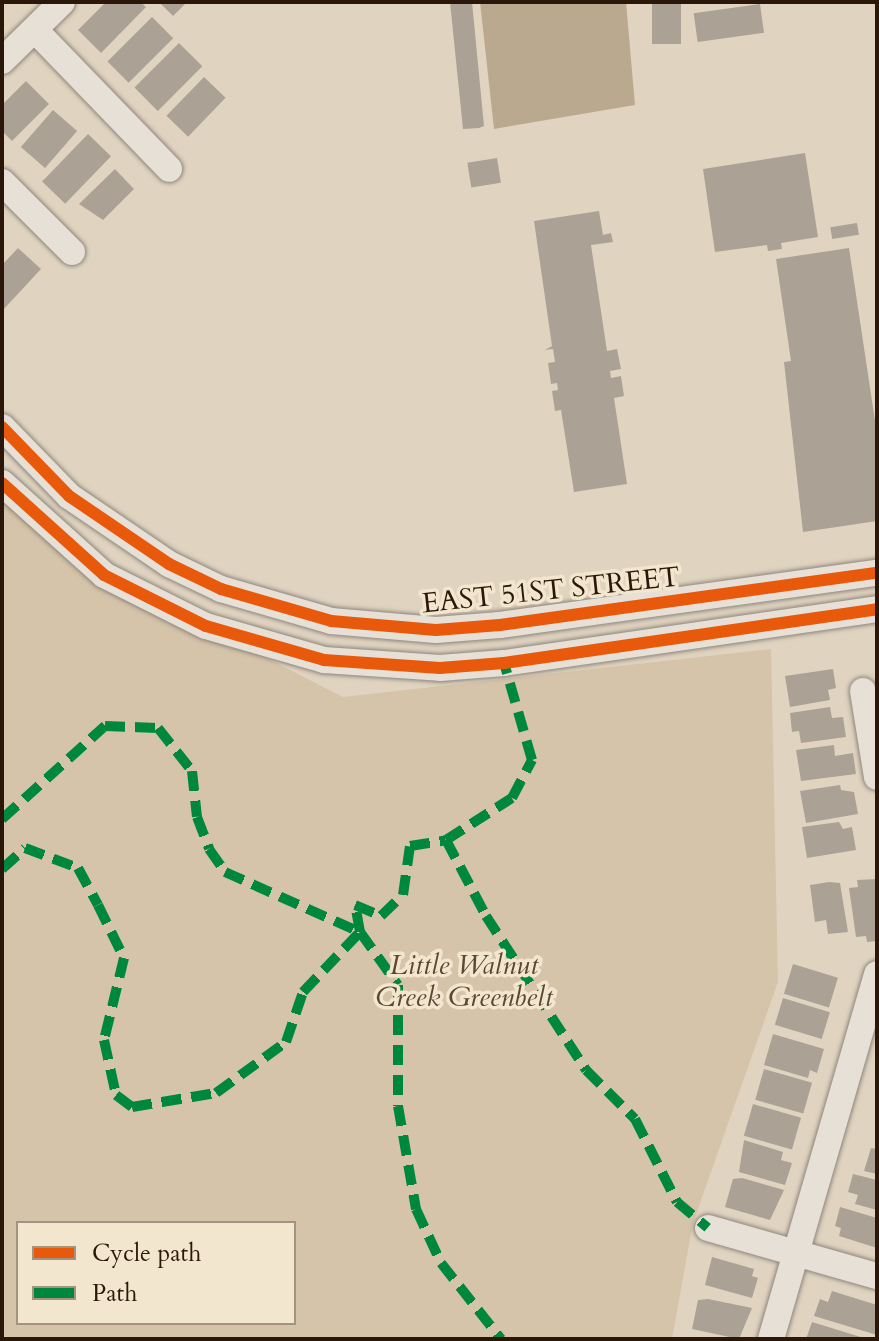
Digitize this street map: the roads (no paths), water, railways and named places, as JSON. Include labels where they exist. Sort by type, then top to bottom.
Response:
[{"type":"street","points":[[2,61],[62,2]]},
{"type":"street","points":[[35,30],[169,169]]},
{"type":"street","points":[[2,182],[72,252]]},
{"type":"street","name":"EAST 51ST STREET","points":[[2,427],[69,496],[142,548],[221,589],[331,621],[436,630],[720,596],[877,573]]},
{"type":"street","points":[[2,483],[104,575],[206,626],[324,660],[440,668],[877,609]]},
{"type":"street","points":[[720,596],[723,631]]},
{"type":"street","points":[[863,691],[876,759]]},
{"type":"street","points":[[771,1339],[877,974]]},
{"type":"street","points":[[708,1228],[877,1276]]},
{"type":"park label","name":"Little Walnut Creek Greenbelt","points":[[464,981]]}]
